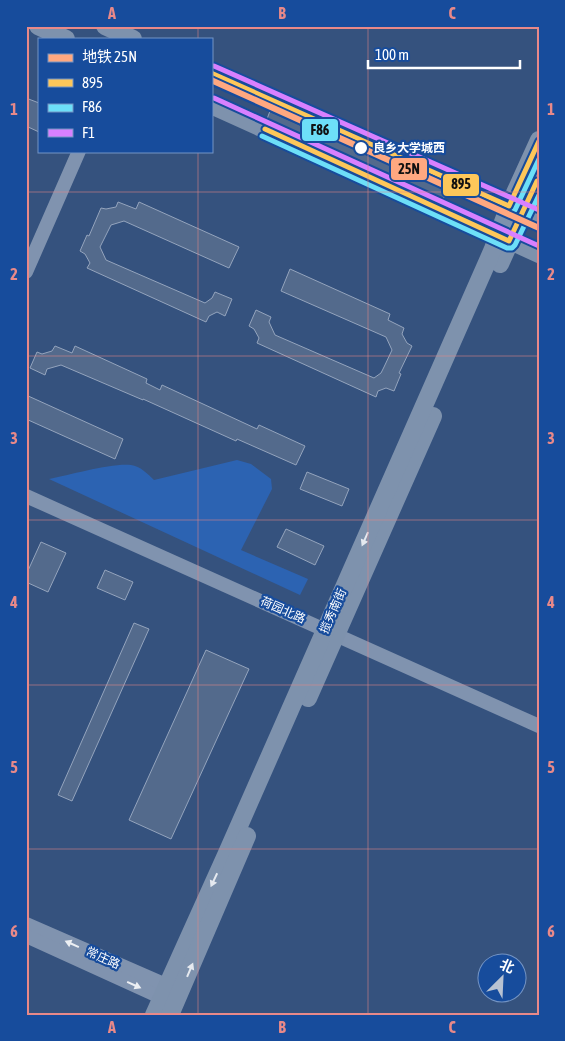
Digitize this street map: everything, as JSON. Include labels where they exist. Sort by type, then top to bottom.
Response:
[{"type":"main road","points":[[38,26],[64,38]]},
{"type":"main road","points":[[105,26],[131,38]]},
{"type":"main road","points":[[212,73],[524,212]]},
{"type":"main road","points":[[212,105],[539,254]]},
{"type":"main road","points":[[524,212],[539,140]]},
{"type":"main road","points":[[524,212],[539,178]]},
{"type":"main road","name":"揽秀南街","points":[[154,1015],[171,999],[503,238],[524,212]]},
{"type":"street","points":[[26,272],[79,152]]},
{"type":"street","name":"荷园北路","points":[[26,496],[539,726]]},
{"type":"street","name":"常庄路","points":[[26,924],[171,999]]},
{"type":"street","name":"常庄路","points":[[26,936],[171,999]]},
{"type":"shaded area","points":[[237,460],[251,464],[271,479],[272,489],[241,550],[308,579],[300,595],[49,479],[102,467],[131,465],[138,467],[154,480]]},
{"type":"building","points":[[26,98],[38,103],[38,132],[26,126]]},
{"type":"building","points":[[270,111],[448,189],[443,199],[267,119]]},
{"type":"building","points":[[118,202],[136,209],[139,202],[239,247],[229,268],[124,221],[111,225],[100,247],[106,260],[205,303],[212,298],[215,292],[232,299],[225,316],[217,312],[209,316],[206,322],[87,268],[90,263],[85,254],[80,251],[87,235],[89,236],[101,208],[116,207]]},
{"type":"building","points":[[290,269],[390,314],[388,320],[404,328],[402,334],[407,343],[412,346],[399,373],[401,374],[394,391],[386,388],[378,391],[376,397],[257,343],[259,338],[254,329],[249,326],[256,310],[271,317],[269,322],[275,335],[374,378],[381,373],[392,350],[386,337],[281,291]]},
{"type":"building","points":[[55,346],[72,353],[75,346],[147,379],[146,383],[160,390],[162,385],[257,429],[259,425],[305,446],[296,465],[61,365],[47,369],[45,375],[30,368],[37,352],[42,354],[52,351]]},
{"type":"building","points":[[26,395],[123,439],[115,459],[26,419]]},
{"type":"building","points":[[307,472],[349,489],[342,506],[300,489]]},
{"type":"building","points":[[286,529],[324,546],[315,565],[277,547]]},
{"type":"building","points":[[41,542],[66,553],[48,592],[26,582],[26,575]]},
{"type":"building","points":[[105,570],[133,582],[125,600],[97,588]]},
{"type":"building","points":[[134,623],[149,629],[72,801],[58,795]]},
{"type":"building","points":[[206,650],[249,669],[171,839],[129,820]]},
{"type":"metro line","name":"25N","points":[[212,80],[539,228]]},
{"type":"transit line","name":"F1","points":[[214,66],[539,210]]},
{"type":"transit line","name":"895","points":[[212,73],[509,206],[539,141]]},
{"type":"transit line","name":"F86","points":[[212,81],[507,213],[512,213],[515,210],[539,159]]},
{"type":"transit line","name":"F1","points":[[214,98],[539,246]]},
{"type":"transit line","name":"895","points":[[265,129],[509,241],[537,181]]},
{"type":"transit line","name":"F86","points":[[262,136],[507,248],[512,248],[515,245],[539,195]]},
{"type":"place","name":"良乡大学城西","points":[[361,148]]}]
